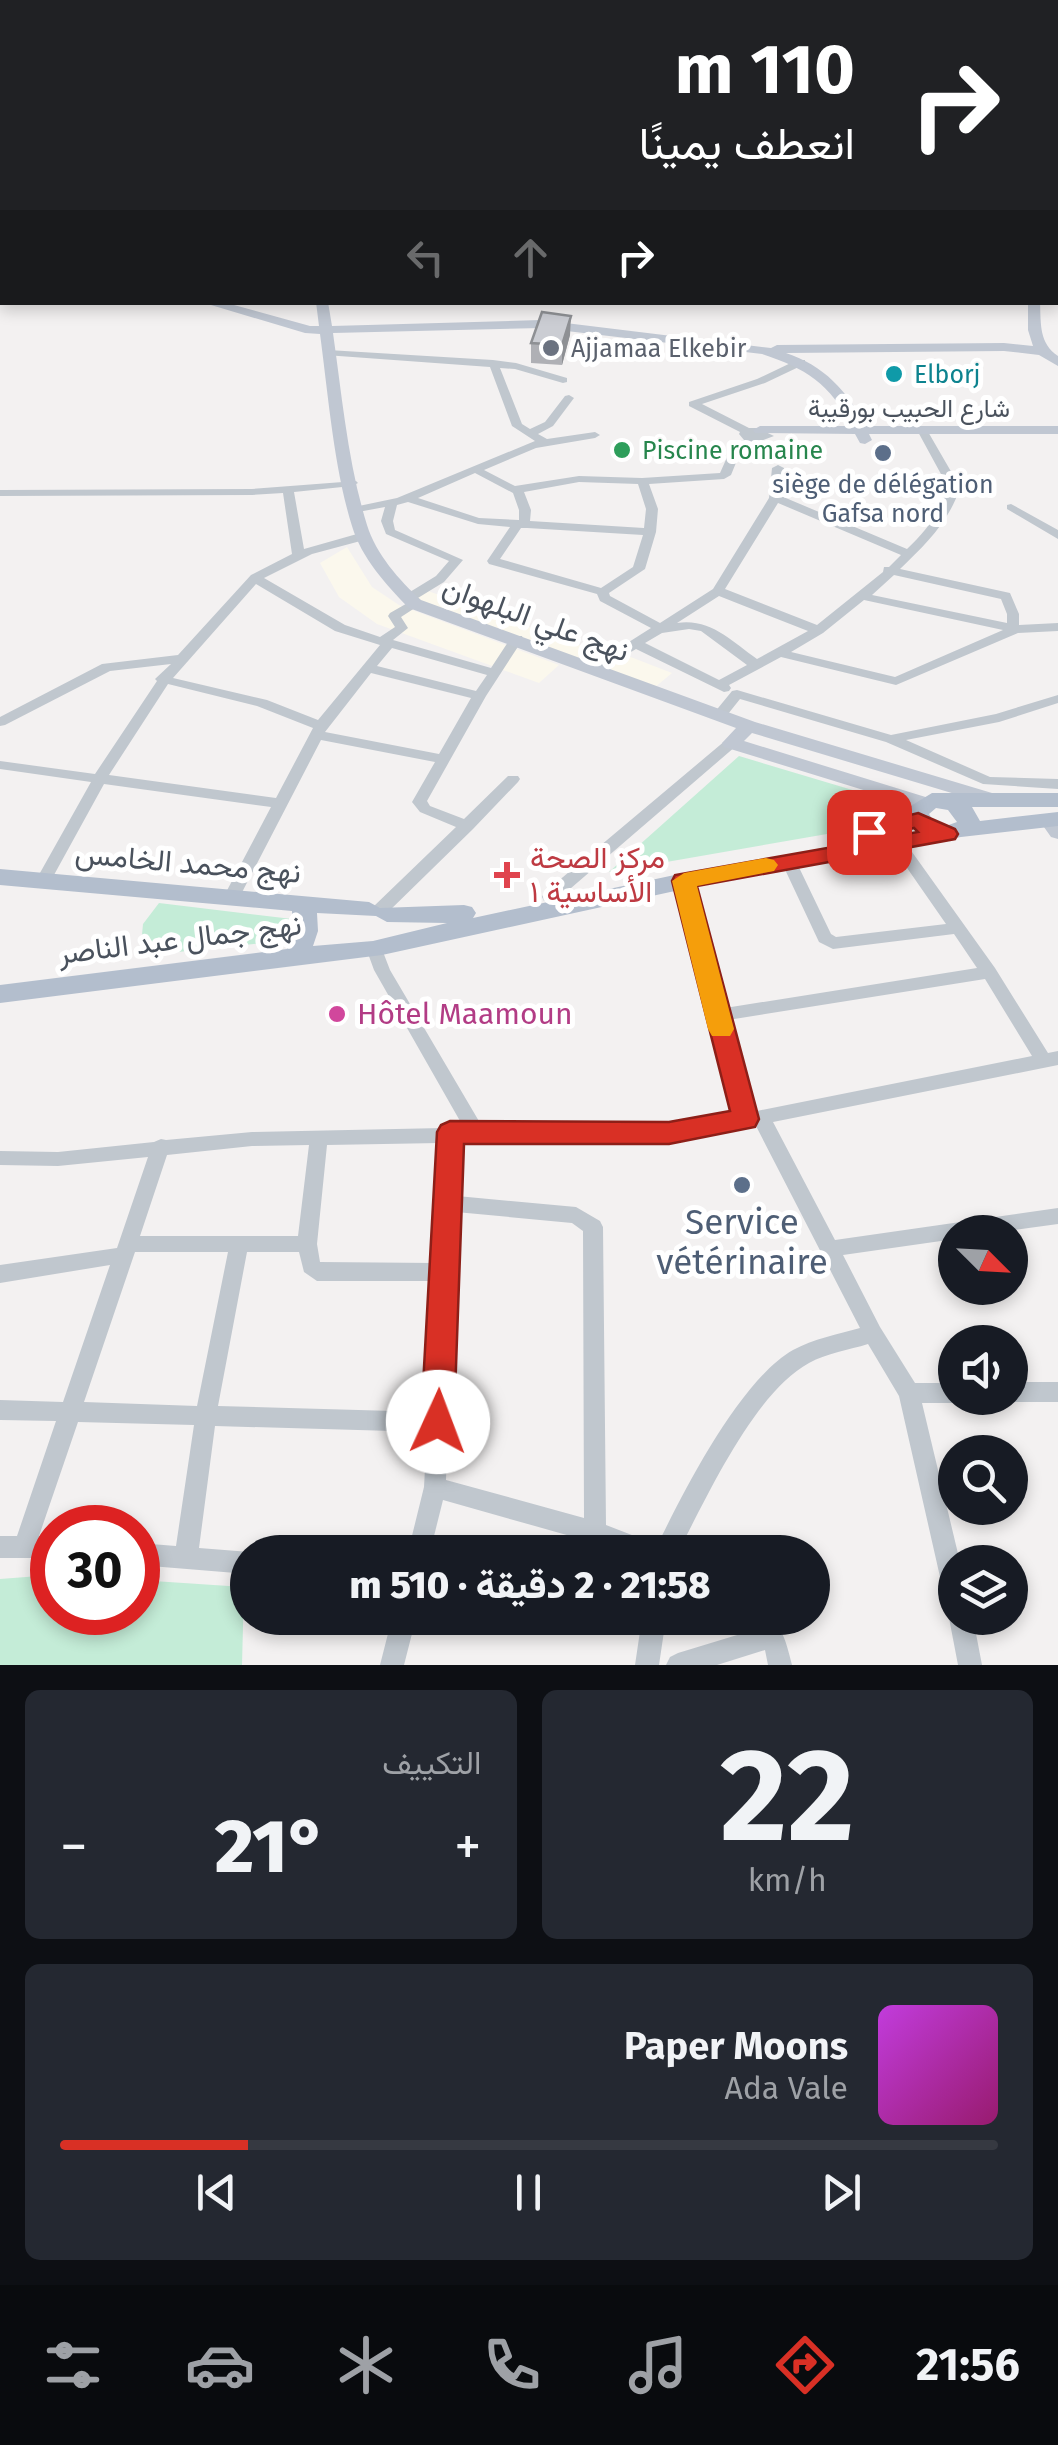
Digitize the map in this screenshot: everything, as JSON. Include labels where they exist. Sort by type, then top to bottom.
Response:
[{"type":"main road","name":"نهج محمد الخامس","points":[[0,877],[441,916],[550,897],[928,808],[995,800],[1056,818]]},
{"type":"main road","points":[[928,808],[966,812],[970,822],[955,832],[930,830],[928,808]]},
{"type":"main road","name":"نهج جمال عبد الناصر","points":[[0,994],[375,947],[789,861],[1056,818]]},
{"type":"main road","points":[[295,957],[306,929],[301,904]]},
{"type":"main road","points":[[379,911],[397,930],[375,947],[350,943],[343,932],[347,920],[379,911]]},
{"type":"street","points":[[216,305],[284,326],[325,330],[541,324],[764,350],[1034,346],[1058,362]]},
{"type":"street","name":"نهج علي البلهوان","points":[[322,305],[364,536],[390,580],[412,601],[748,726],[995,800]]},
{"type":"street","points":[[1034,305],[1034,346],[1026,356],[1058,372]]},
{"type":"street","points":[[476,470],[505,488],[517,490],[579,478],[642,481],[725,475],[732,452],[755,435],[693,404],[845,348]]},
{"type":"street","points":[[764,350],[801,362],[840,393],[863,435]]},
{"type":"street","points":[[328,353],[493,363],[525,367],[563,380]]},
{"type":"street","points":[[493,363],[516,426],[544,442]]},
{"type":"street","points":[[530,434],[550,424],[569,398]]},
{"type":"street","name":"شارع الحبيب بورقيبة","points":[[925,435],[1058,430]]},
{"type":"street","points":[[358,509],[392,504],[544,442],[595,435]]},
{"type":"street","name":"شارع الحبيب بورقيبة","points":[[755,435],[1058,439]]},
{"type":"street","points":[[718,686],[818,630],[928,537],[954,498],[954,487],[925,435]]},
{"type":"street","points":[[596,670],[718,591],[775,498],[778,468]]},
{"type":"street","points":[[608,598],[639,570],[652,509],[642,481]]},
{"type":"street","points":[[0,493],[288,490],[352,483]]},
{"type":"street","points":[[288,490],[299,557]]},
{"type":"street","points":[[517,490],[525,510],[521,524],[492,558],[495,562],[608,598],[662,629],[700,626],[755,664]]},
{"type":"street","points":[[408,498],[478,522],[650,532]]},
{"type":"street","points":[[775,498],[908,554]]},
{"type":"street","points":[[231,898],[319,730],[385,642],[403,626],[394,616],[457,560],[390,532],[387,525],[392,504]]},
{"type":"street","points":[[1010,507],[1058,536]]},
{"type":"street","points":[[44,880],[98,778],[178,659],[255,578],[299,557],[364,536]]},
{"type":"street","points":[[888,570],[1006,596],[1014,628]]},
{"type":"street","points":[[255,578],[340,628],[496,673]]},
{"type":"street","points":[[718,591],[818,630]]},
{"type":"street","points":[[860,596],[1014,628],[1058,627]]},
{"type":"street","points":[[778,652],[896,681],[1014,628]]},
{"type":"street","points":[[468,826],[419,804],[479,696],[518,639]]},
{"type":"street","points":[[638,645],[736,694],[891,739],[988,781],[1058,784]]},
{"type":"street","points":[[0,722],[108,667],[178,659]]},
{"type":"street","points":[[367,668],[479,696]]},
{"type":"street","points":[[162,678],[262,702],[319,730],[443,759]]},
{"type":"street","points":[[720,716],[736,694]]},
{"type":"street","points":[[891,739],[998,718],[1058,698]]},
{"type":"street","points":[[550,897],[748,726]]},
{"type":"street","points":[[731,743],[928,808]]},
{"type":"street","points":[[0,765],[282,804]]},
{"type":"street","points":[[379,911],[514,778]]},
{"type":"street","points":[[0,1158],[58,1159],[161,1146],[450,1132],[669,1133],[849,1103],[1051,1060],[897,842]]},
{"type":"street","points":[[789,861],[826,938],[834,943],[958,928]]},
{"type":"street","points":[[684,881],[718,1015],[753,1118],[910,1394],[945,1545]]},
{"type":"street","points":[[375,947],[382,970],[476,1132]]},
{"type":"street","points":[[718,1015],[989,972]]},
{"type":"street","points":[[424,1535],[436,1487],[450,1132]]},
{"type":"street","points":[[319,1137],[307,1244],[311,1266],[323,1273],[442,1272]]},
{"type":"street","points":[[25,1545],[161,1146]]},
{"type":"street","points":[[447,1203],[576,1215],[593,1227],[595,1532]]},
{"type":"street","points":[[829,1249],[1058,1216]]},
{"type":"street","points":[[186,1558],[206,1416],[239,1244]]},
{"type":"street","points":[[0,1274],[126,1250],[307,1244]]},
{"type":"street","points":[[676,1535],[767,1385],[798,1358],[873,1333]]},
{"type":"street","points":[[1028,1392],[1058,1392]]},
{"type":"street","points":[[910,1394],[938,1393]]},
{"type":"street","points":[[0,1410],[438,1422]]},
{"type":"street","points":[[436,1487],[603,1535]]},
{"type":"street","points":[[0,1547],[30,1545]]},
{"type":"street","points":[[160,1556],[230,1562]]},
{"type":"street","points":[[392,1665],[400,1635]]},
{"type":"street","points":[[647,1665],[651,1635]]},
{"type":"street","points":[[964,1635],[970,1665]]},
{"type":"street","points":[[678,1665],[773,1636],[780,1665]]},
{"type":"shaded area","points":[[347,547],[372,587],[399,605],[559,665],[539,683],[377,624],[339,597],[320,563]]},
{"type":"shaded area","points":[[428,591],[610,656],[594,667],[432,610],[411,595]]},
{"type":"shaded area","points":[[628,656],[672,673],[654,688],[601,671]]},
{"type":"green space","points":[[739,756],[906,806],[902,821],[609,872]]},
{"type":"green space","points":[[159,903],[309,921],[311,938],[140,956],[143,924]]},
{"type":"green space","points":[[30,1577],[30,1635],[160,1635],[160,1581],[230,1586],[230,1635],[243,1635],[242,1665],[0,1665],[0,1579]]},
{"type":"building","points":[[542,312],[571,316],[562,345],[531,343]]},
{"type":"slow traffic","points":[[721,1029],[684,881],[766,865]]},
{"type":"place","name":"Ajjamaa Elkebir","points":[[551,348]]},
{"type":"place","name":"Elborj","points":[[894,374]]},
{"type":"place","name":"Piscine romaine","points":[[622,450]]},
{"type":"place","name":"siège de délégation Gafsa nord","points":[[883,453]]},
{"type":"place","name":"مركز الصحة الأساسية ١","points":[[507,875]]},
{"type":"place","name":"Hôtel Maamoun","points":[[337,1014]]},
{"type":"place","name":"Service vétérinaire","points":[[742,1185]]},
{"type":"route","points":[[438,1422],[450,1132],[669,1133],[745,1119],[684,881],[946,834],[930,830],[918,820],[869,832]]}]
